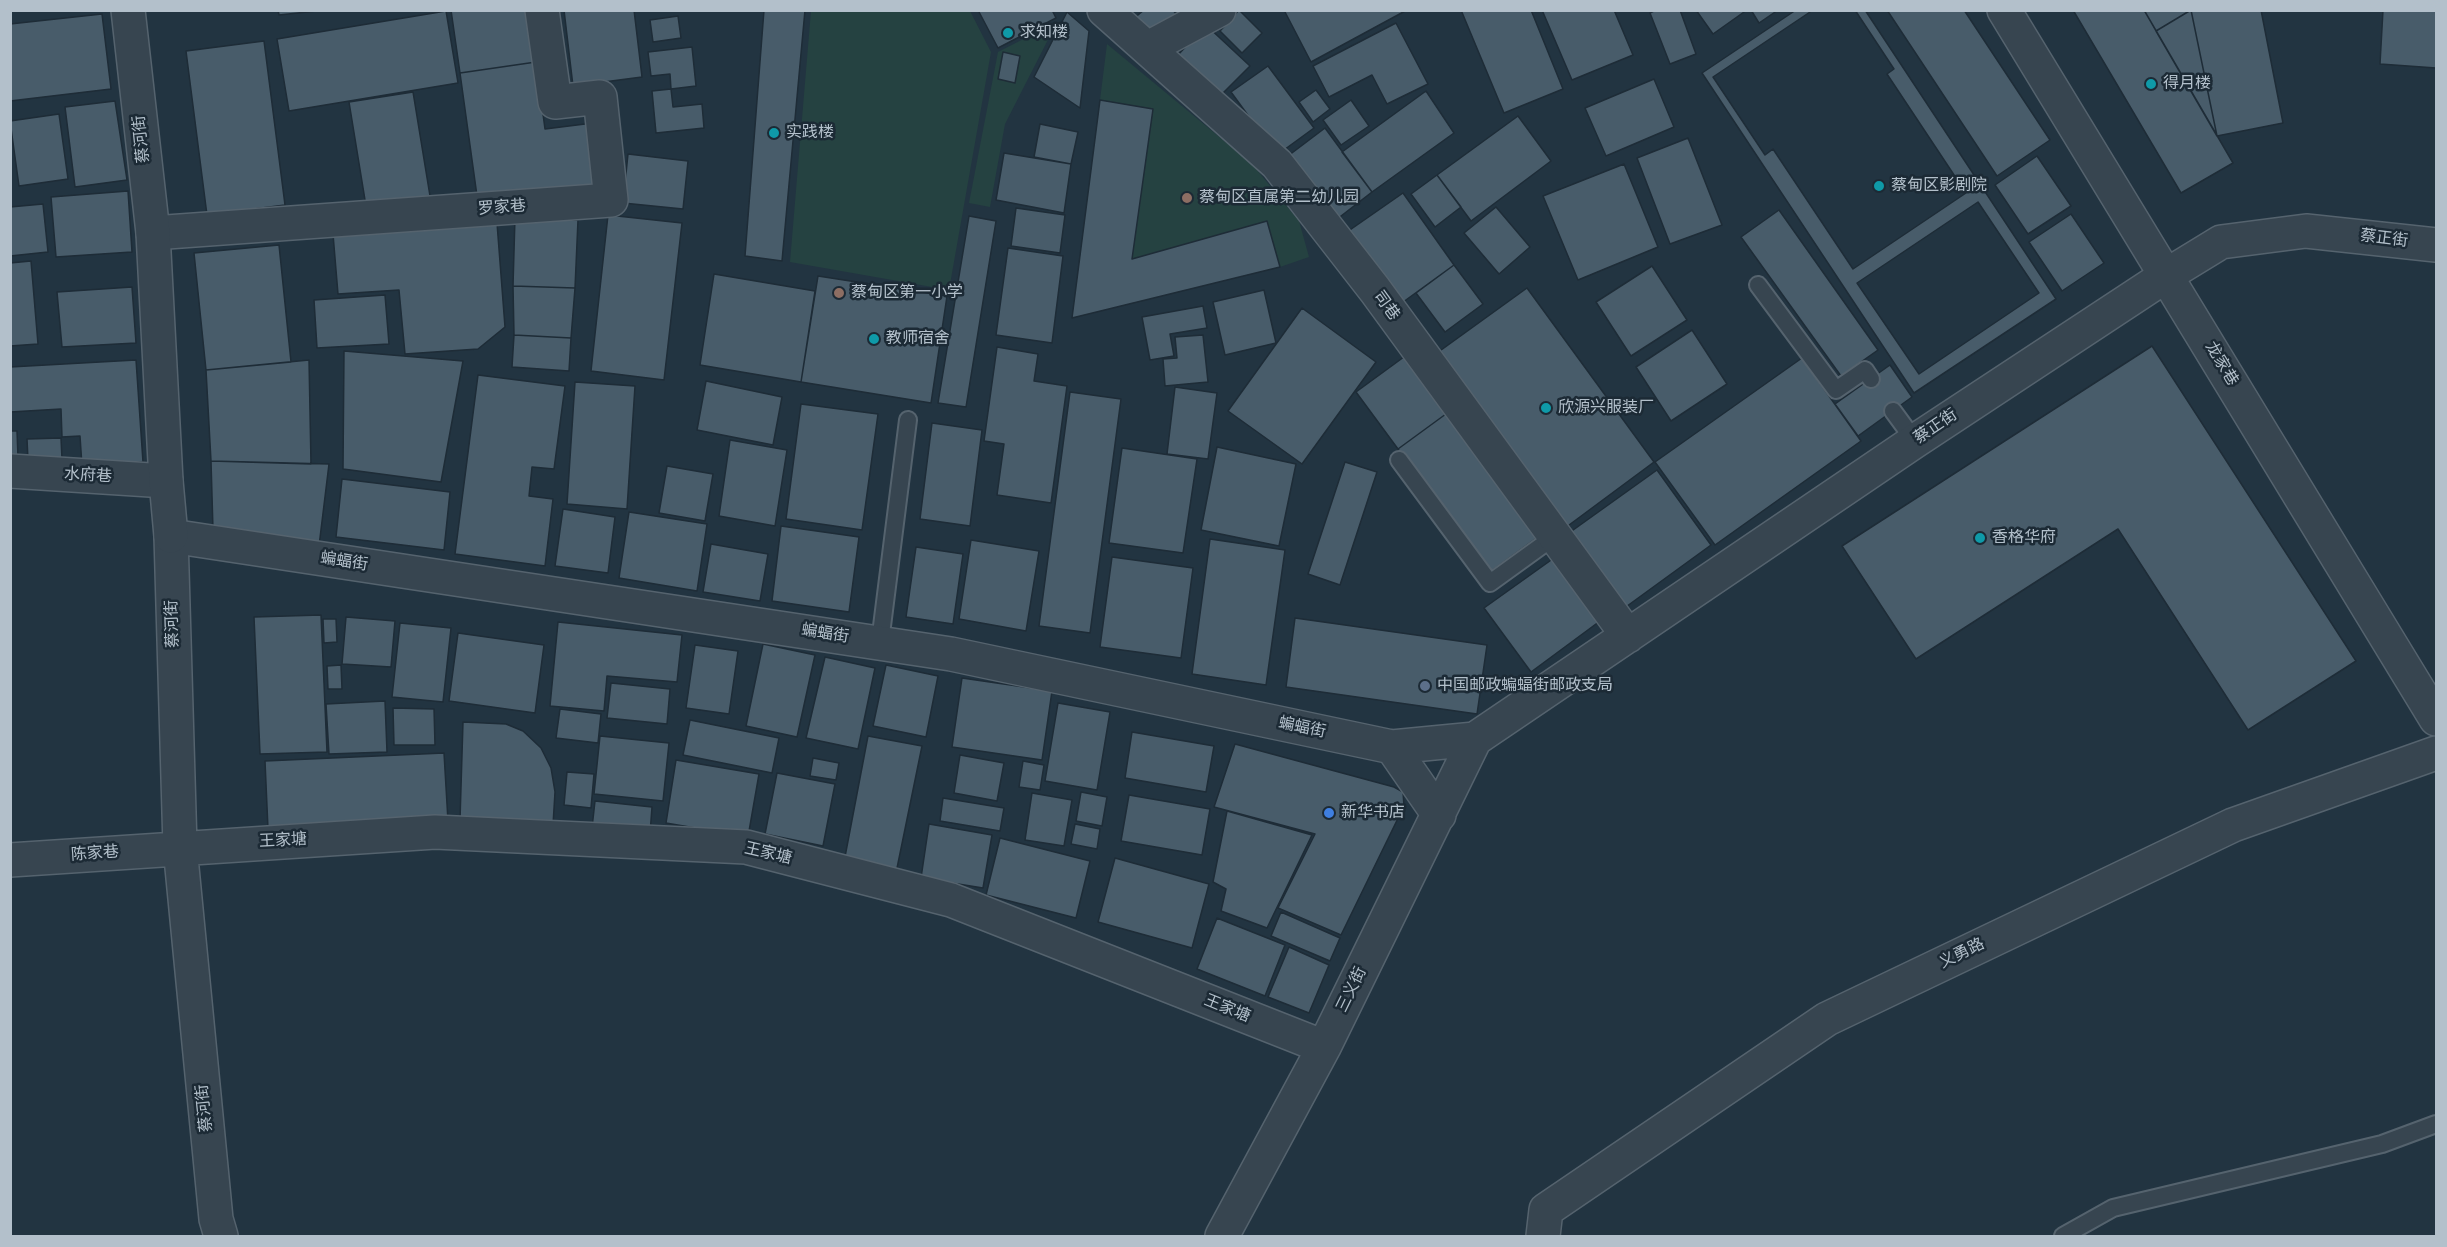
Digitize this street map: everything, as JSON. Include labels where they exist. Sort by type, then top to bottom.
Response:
[{"type":"street","name":"蔡河街","points":[[128,10],[153,233],[171,536],[180,848],[216,1219],[221,1236]]},
{"type":"street","name":"罗家巷","points":[[153,233],[611,200],[600,97],[555,102],[542,10]]},
{"type":"street","name":"司巷","points":[[1104,10],[1277,164],[1382,300],[1628,636]]},
{"type":"street","points":[[1148,48],[1219,10]]},
{"type":"street","name":"龙家巷","points":[[2004,10],[2436,719]]},
{"type":"street","name":"蔡正街","points":[[1475,739],[1915,441],[2220,242],[2306,231],[2436,245]]},
{"type":"street","name":"水府巷","points":[[10,471],[166,481]]},
{"type":"street","name":"蝙蝠街","points":[[171,536],[951,654],[1392,747],[1475,739]]},
{"type":"street","name":"三义街","points":[[1222,1236],[1324,1047],[1475,739]]},
{"type":"street","points":[[1392,747],[1439,815]]},
{"type":"street","name":"义勇路","points":[[1543,1236],[1546,1209],[1827,1019],[2233,825],[2436,753]]},
{"type":"street","name":"王家塘","points":[[180,848],[435,832],[746,847],[951,900],[1324,1047]]},
{"type":"street","name":"陈家巷","points":[[10,860],[180,848]]},
{"type":"lane","points":[[1758,285],[1836,390],[1865,370],[1871,378]]},
{"type":"lane","points":[[1893,411],[1915,441]]},
{"type":"lane","points":[[880,642],[908,420]]},
{"type":"lane","points":[[1399,460],[1490,583],[1555,536]]},
{"type":"lane","points":[[2063,1236],[2114,1208],[2382,1144],[2436,1124]]},
{"type":"green space","points":[[811,11],[970,11],[991,52],[949,290],[790,262]]},
{"type":"green space","points":[[1057,22],[1005,124],[990,207],[969,203],[998,52]]},
{"type":"green space","points":[[1107,44],[1252,164],[1299,221],[1309,257],[1280,267],[1132,259],[1153,110],[1100,100]]},
{"type":"building","points":[[278,10],[326,10],[279,15]]},
{"type":"building","points":[[451,10],[528,10],[536,62],[460,73]]},
{"type":"building","points":[[564,10],[634,10],[642,77],[573,86]]},
{"type":"building","name":"实践楼","points":[[764,10],[805,10],[782,261],[745,256]]},
{"type":"building","name":"求知楼","points":[[978,10],[1052,10],[1056,18],[998,48]]},
{"type":"building","points":[[1144,10],[1173,10],[1179,18],[1151,42],[1132,20]]},
{"type":"building","points":[[1239,10],[1262,33],[1242,53],[1220,31]]},
{"type":"building","points":[[1284,10],[1407,10],[1311,62]]},
{"type":"building","points":[[1461,10],[1531,10],[1563,89],[1504,113]]},
{"type":"building","points":[[1542,10],[1614,10],[1633,55],[1572,80]]},
{"type":"building","points":[[1656,10],[1680,10],[1696,54],[1670,64],[1650,13]]},
{"type":"building","points":[[1696,10],[1743,10],[1744,12],[1713,34]]},
{"type":"building","points":[[1751,10],[1778,10],[1759,23]]},
{"type":"building","name":"蔡甸区影剧院","points":[[1796,10],[1865,10],[2056,299],[1914,393],[1702,73]]},
{"type":"building","points":[[1813,10],[1855,10],[1894,69],[1887,74],[1966,193],[1853,269],[1773,149],[1765,155],[1713,77]]},
{"type":"building","points":[[1887,10],[1964,10],[2050,140],[1997,176]]},
{"type":"building","name":"得月楼","points":[[2073,10],[2144,10],[2233,163],[2181,193]]},
{"type":"building","points":[[2144,10],[2191,10],[2156,31]]},
{"type":"building","points":[[2191,10],[2261,10],[2283,123],[2217,136]]},
{"type":"building","points":[[2191,10],[2217,136],[2156,31]]},
{"type":"building","points":[[2383,10],[2436,10],[2436,68],[2380,64]]},
{"type":"building","points":[[446,11],[458,83],[289,111],[277,39]]},
{"type":"building","points":[[1067,12],[1089,31],[1080,108],[1034,77]]},
{"type":"building","points":[[102,14],[111,89],[10,101],[10,24]]},
{"type":"building","points":[[678,16],[681,38],[653,42],[650,20]]},
{"type":"building","points":[[1396,23],[1428,84],[1387,104],[1372,75],[1329,97],[1313,66]]},
{"type":"building","points":[[1206,25],[1250,66],[1219,97],[1177,56]]},
{"type":"building","points":[[264,41],[285,205],[207,215],[186,51]]},
{"type":"building","points":[[692,47],[696,86],[671,89],[670,74],[651,76],[648,52]]},
{"type":"building","points":[[1003,52],[1020,56],[1015,83],[998,79]]},
{"type":"building","points":[[536,62],[545,129],[593,123],[601,193],[478,203],[460,73]]},
{"type":"building","points":[[1268,66],[1314,128],[1277,155],[1231,92]]},
{"type":"building","points":[[1654,79],[1674,127],[1606,156],[1585,108]]},
{"type":"building","points":[[671,89],[673,107],[702,104],[704,128],[656,133],[652,91]]},
{"type":"building","points":[[1316,90],[1330,109],[1313,122],[1299,102]]},
{"type":"building","points":[[1426,91],[1454,133],[1372,192],[1342,152]]},
{"type":"building","points":[[413,92],[430,196],[366,206],[349,102]]},
{"type":"building","points":[[1100,100],[1153,109],[1132,259],[1267,221],[1280,267],[1072,318]]},
{"type":"building","points":[[1351,100],[1369,126],[1341,145],[1323,120]]},
{"type":"building","points":[[115,101],[127,180],[75,187],[65,107]]},
{"type":"building","points":[[59,114],[68,179],[19,186],[10,121]]},
{"type":"building","points":[[1518,116],[1551,161],[1471,221],[1437,175]]},
{"type":"building","points":[[1040,124],[1078,132],[1071,164],[1034,157]]},
{"type":"building","points":[[1325,128],[1372,192],[1332,223],[1284,159]]},
{"type":"building","points":[[1688,138],[1722,225],[1670,244],[1637,158]]},
{"type":"building","points":[[1004,153],[1071,164],[1064,213],[996,200]]},
{"type":"building","points":[[628,154],[688,161],[683,209],[623,203]]},
{"type":"building","points":[[2037,156],[2071,206],[2028,234],[1995,185]]},
{"type":"building","points":[[1624,164],[1658,247],[1578,280],[1543,196]]},
{"type":"building","points":[[1437,175],[1461,207],[1435,227],[1411,194]]},
{"type":"building","points":[[128,191],[132,252],[56,257],[51,197]]},
{"type":"building","points":[[1403,193],[1454,265],[1399,305],[1347,232]]},
{"type":"building","points":[[1978,202],[2039,293],[1919,374],[1857,283]]},
{"type":"building","points":[[43,204],[48,252],[10,256],[10,207]]},
{"type":"building","points":[[1496,207],[1530,247],[1499,274],[1464,233]]},
{"type":"building","points":[[1016,208],[1065,215],[1060,253],[1011,246]]},
{"type":"building","points":[[1779,210],[1878,350],[1841,376],[1741,237]]},
{"type":"building","points":[[2071,214],[2104,263],[2062,291],[2029,242]]},
{"type":"building","points":[[608,215],[682,223],[664,380],[591,371]]},
{"type":"building","points":[[969,216],[996,221],[966,407],[938,403]]},
{"type":"building","points":[[515,217],[578,220],[575,288],[513,286]]},
{"type":"building","points":[[497,223],[505,327],[478,349],[405,354],[399,290],[338,294],[333,234]]},
{"type":"building","points":[[279,245],[291,362],[206,370],[194,253]]},
{"type":"building","points":[[1008,248],[1063,256],[1052,343],[996,335]]},
{"type":"building","points":[[31,261],[38,344],[10,346],[10,263]]},
{"type":"building","points":[[1454,265],[1483,304],[1445,332],[1416,293]]},
{"type":"building","points":[[1652,266],[1687,320],[1631,356],[1596,302]]},
{"type":"building","points":[[714,274],[815,291],[801,382],[700,365]]},
{"type":"building","name":"教师宿舍","points":[[818,276],[947,296],[931,403],[801,382]]},
{"type":"building","points":[[513,286],[575,288],[571,338],[514,335]]},
{"type":"building","points":[[132,287],[136,343],[62,347],[57,292]]},
{"type":"building","name":"欣源兴服装厂","points":[[1527,288],[1654,462],[1565,528],[1437,353]]},
{"type":"building","points":[[1264,290],[1276,343],[1225,355],[1213,302]]},
{"type":"building","points":[[385,295],[389,344],[317,348],[314,300]]},
{"type":"building","points":[[1203,306],[1207,328],[1170,334],[1174,356],[1150,360],[1142,317]]},
{"type":"building","points":[[1302,308],[1376,362],[1302,464],[1228,411]]},
{"type":"building","points":[[1692,330],[1727,384],[1671,421],[1636,367]]},
{"type":"building","points":[[514,335],[571,338],[569,371],[512,367]]},
{"type":"building","points":[[1203,335],[1208,382],[1165,386],[1163,359],[1177,358],[1175,337]]},
{"type":"building","name":"香格华府","points":[[2152,346],[2356,661],[2248,730],[2118,529],[1916,659],[1842,546]]},
{"type":"building","points":[[997,347],[1038,354],[1034,381],[1067,386],[1051,503],[997,495],[1004,444],[984,441]]},
{"type":"building","points":[[344,351],[463,361],[441,482],[343,469]]},
{"type":"building","points":[[1408,354],[1450,411],[1398,449],[1356,392]]},
{"type":"building","points":[[1802,358],[1861,441],[1715,545],[1655,462]]},
{"type":"building","points":[[136,360],[143,462],[82,466],[80,436],[62,437],[61,409],[10,412],[10,367]]},
{"type":"building","points":[[309,360],[311,464],[211,461],[206,370]]},
{"type":"building","points":[[1890,365],[1912,397],[1858,436],[1835,404]]},
{"type":"building","points":[[478,375],[565,386],[554,469],[532,467],[529,496],[553,499],[545,566],[455,554]]},
{"type":"building","points":[[706,381],[782,397],[773,445],[697,430]]},
{"type":"building","points":[[575,382],[635,386],[627,509],[567,504]]},
{"type":"building","points":[[1175,387],[1217,393],[1208,459],[1167,454]]},
{"type":"building","points":[[1070,392],[1121,399],[1090,633],[1039,626]]},
{"type":"building","points":[[801,404],[878,414],[862,530],[786,519]]},
{"type":"building","points":[[1450,411],[1542,534],[1490,572],[1398,449]]},
{"type":"building","points":[[932,423],[982,430],[970,526],[920,519]]},
{"type":"building","points":[[10,431],[17,431],[18,457],[10,457]]},
{"type":"building","points":[[61,438],[62,459],[28,460],[27,439]]},
{"type":"building","points":[[730,440],[787,450],[775,526],[719,516]]},
{"type":"building","points":[[1217,447],[1296,464],[1279,546],[1201,530]]},
{"type":"building","points":[[1122,448],[1197,459],[1183,553],[1109,543]]},
{"type":"building","points":[[211,461],[329,464],[319,546],[213,530]]},
{"type":"building","points":[[1345,462],[1377,472],[1340,585],[1308,574]]},
{"type":"building","points":[[667,466],[713,474],[705,521],[659,513]]},
{"type":"building","points":[[1657,470],[1711,545],[1623,609],[1569,533]]},
{"type":"building","points":[[342,479],[450,492],[444,550],[336,537]]},
{"type":"building","points":[[563,509],[615,517],[608,573],[555,566]]},
{"type":"building","points":[[629,512],[707,524],[697,591],[619,578]]},
{"type":"building","points":[[781,526],[859,537],[849,612],[772,601]]},
{"type":"building","points":[[1210,539],[1285,550],[1266,685],[1192,674]]},
{"type":"building","points":[[971,540],[1039,551],[1026,631],[959,619]]},
{"type":"building","points":[[711,544],[768,554],[760,601],[703,592]]},
{"type":"building","points":[[916,547],[963,554],[953,624],[906,617]]},
{"type":"building","points":[[1112,557],[1193,568],[1181,658],[1100,647]]},
{"type":"building","points":[[1554,558],[1600,621],[1531,672],[1484,608]]},
{"type":"building","points":[[321,615],[327,752],[260,754],[254,617]]},
{"type":"building","points":[[346,617],[395,621],[391,667],[342,664]]},
{"type":"building","points":[[1295,618],[1487,645],[1477,714],[1286,687]]},
{"type":"building","points":[[323,619],[336,619],[337,642],[324,643]]},
{"type":"building","points":[[558,622],[682,635],[677,682],[607,676],[604,711],[550,706]]},
{"type":"building","points":[[400,623],[451,628],[443,702],[392,697]]},
{"type":"building","points":[[458,633],[544,645],[535,713],[449,701]]},
{"type":"building","points":[[763,644],[815,655],[797,737],[746,726]]},
{"type":"building","points":[[695,645],[738,651],[729,714],[686,708]]},
{"type":"building","points":[[825,657],[875,668],[858,749],[806,738]]},
{"type":"building","points":[[341,665],[342,689],[328,689],[327,666]]},
{"type":"building","points":[[886,665],[938,676],[926,737],[873,726]]},
{"type":"building","points":[[962,678],[1052,691],[1042,760],[952,747]]},
{"type":"building","points":[[611,683],[670,689],[667,724],[607,718]]},
{"type":"building","points":[[385,701],[387,752],[329,754],[326,704]]},
{"type":"building","points":[[1058,703],[1110,712],[1097,790],[1045,781]]},
{"type":"building","points":[[393,708],[434,709],[435,745],[394,745]]},
{"type":"building","points":[[560,709],[601,714],[598,743],[556,738]]},
{"type":"building","points":[[690,720],[779,738],[772,773],[683,755]]},
{"type":"building","points":[[463,722],[506,724],[523,731],[541,748],[551,768],[555,792],[553,825],[460,820]]},
{"type":"building","points":[[1132,732],[1214,746],[1206,792],[1125,778]]},
{"type":"building","points":[[600,736],[669,743],[663,801],[594,794]]},
{"type":"building","points":[[868,736],[922,746],[896,873],[844,862]]},
{"type":"building","points":[[1235,744],[1394,787],[1403,792],[1404,806],[1341,935],[1278,908],[1315,834],[1214,807]]},
{"type":"building","points":[[444,753],[448,821],[268,829],[265,761]]},
{"type":"building","points":[[960,755],[1004,763],[997,801],[954,793]]},
{"type":"building","points":[[813,758],[839,763],[836,780],[810,776]]},
{"type":"building","points":[[676,760],[759,774],[748,837],[666,823]]},
{"type":"building","points":[[1023,761],[1044,765],[1040,790],[1019,787]]},
{"type":"building","points":[[567,772],[594,774],[591,808],[564,805]]},
{"type":"building","points":[[777,773],[835,784],[823,846],[765,834]]},
{"type":"building","points":[[1081,792],[1107,797],[1102,826],[1076,821]]},
{"type":"building","points":[[1032,793],[1072,800],[1064,846],[1025,840]]},
{"type":"building","points":[[1129,795],[1210,809],[1202,855],[1121,841]]},
{"type":"building","points":[[943,798],[1004,808],[1000,831],[940,821]]},
{"type":"building","points":[[595,801],[652,807],[650,834],[592,828]]},
{"type":"building","points":[[1227,811],[1312,835],[1267,928],[1221,911],[1226,889],[1213,882]]},
{"type":"building","points":[[929,824],[992,835],[983,888],[921,878]]},
{"type":"building","points":[[1075,824],[1100,829],[1097,849],[1071,844]]},
{"type":"building","points":[[1000,838],[1090,861],[1076,918],[986,895]]},
{"type":"building","points":[[1115,858],[1209,884],[1192,948],[1098,922]]},
{"type":"building","points":[[1281,912],[1340,938],[1330,961],[1271,936]]},
{"type":"building","points":[[1217,918],[1285,945],[1265,996],[1197,969]]},
{"type":"building","points":[[1289,947],[1329,965],[1309,1013],[1268,997]]},
{"type":"place","name":"求知楼","points":[[1008,33]]},
{"type":"place","name":"得月楼","points":[[2151,84]]},
{"type":"place","name":"实践楼","points":[[774,133]]},
{"type":"place","name":"蔡甸区影剧院","points":[[1879,186]]},
{"type":"place","name":"蔡甸区直属第二幼儿园","points":[[1187,198]]},
{"type":"place","name":"蔡甸区第一小学","points":[[839,293]]},
{"type":"place","name":"教师宿舍","points":[[874,339]]},
{"type":"place","name":"欣源兴服装厂","points":[[1546,408]]},
{"type":"place","name":"香格华府","points":[[1980,538]]},
{"type":"place","name":"中国邮政蝙蝠街邮政支局","points":[[1425,686]]},
{"type":"place","name":"新华书店","points":[[1329,813]]}]
